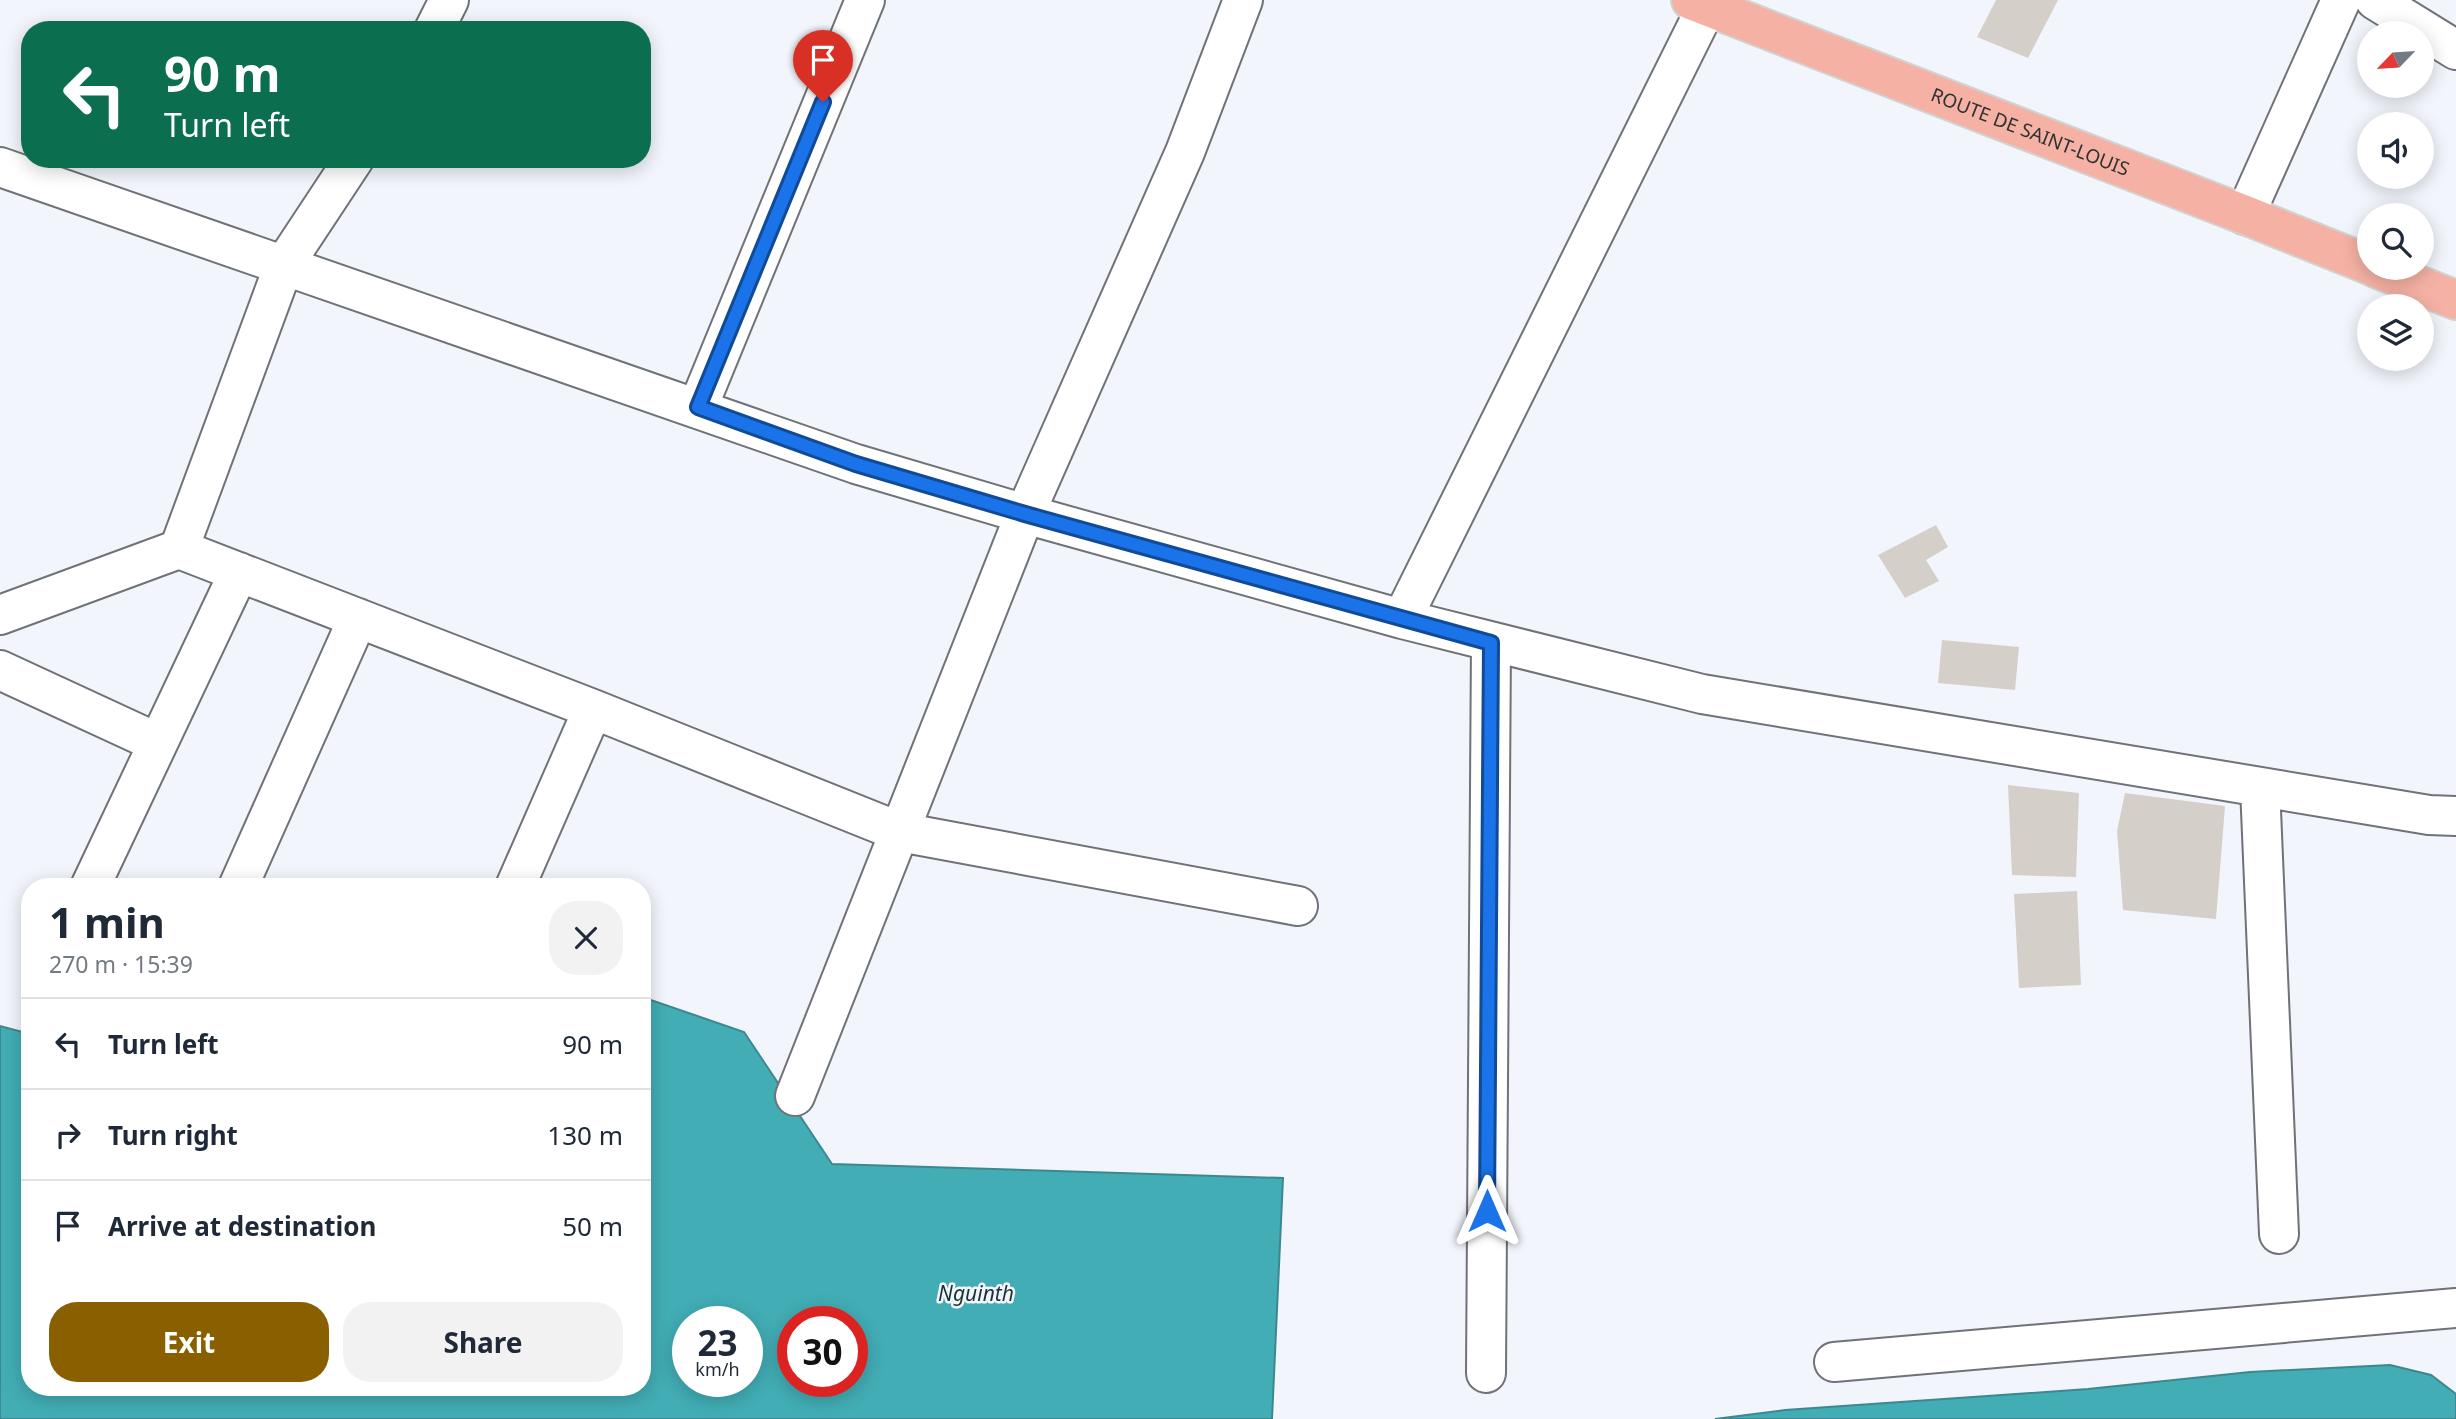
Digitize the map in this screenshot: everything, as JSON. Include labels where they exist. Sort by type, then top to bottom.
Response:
[{"type":"main road","name":"ROUTE DE SAINT-LOUIS","points":[[1703,2],[2357,260]]},
{"type":"main road","points":[[2406,280],[2456,300]]},
{"type":"street","points":[[438,21],[449,0]]},
{"type":"street","points":[[698,407],[865,0]]},
{"type":"street","points":[[795,1096],[1025,514],[1185,152],[1243,0]]},
{"type":"street","points":[[2245,215],[2341,0]]},
{"type":"street","points":[[2375,0],[2456,50]]},
{"type":"street","points":[[1402,619],[1703,2]]},
{"type":"street","points":[[0,167],[856,464],[1025,514],[1491,643],[1702,694],[2429,815],[2456,816]]},
{"type":"street","points":[[178,549],[284,265],[348,168]]},
{"type":"street","points":[[0,615],[178,549],[593,709],[900,832],[1298,906]]},
{"type":"street","points":[[94,878],[239,572]]},
{"type":"street","points":[[241,878],[358,618]]},
{"type":"street","points":[[1486,1373],[1491,643]]},
{"type":"street","points":[[0,670],[158,743]]},
{"type":"street","points":[[519,878],[593,709]]},
{"type":"street","points":[[2260,787],[2279,1234]]},
{"type":"street","points":[[1834,1362],[2456,1308]]},
{"type":"water","name":"Nguinth","points":[[651,1000],[744,1032],[832,1164],[1283,1178],[1272,1419],[0,1419],[0,1026],[21,1032],[21,1396],[651,1396]]},
{"type":"water","points":[[2390,1365],[2431,1375],[2456,1394],[2456,1419],[1715,1419],[1785,1410],[2088,1389],[2250,1372]]},
{"type":"building","points":[[1996,0],[2058,0],[2028,58],[1977,37]]},
{"type":"building","points":[[1936,525],[1948,547],[1926,560],[1939,581],[1905,598],[1878,555]]},
{"type":"building","points":[[1942,640],[2019,647],[2015,690],[1938,683]]},
{"type":"building","points":[[2008,785],[2079,793],[2076,877],[2012,875]]},
{"type":"building","points":[[2125,793],[2225,806],[2216,919],[2123,910],[2117,831]]},
{"type":"building","points":[[2077,891],[2081,985],[2019,988],[2014,894]]},
{"type":"route","points":[[823,102],[698,407],[856,464],[1025,514],[1491,643],[1487,1211]]}]
